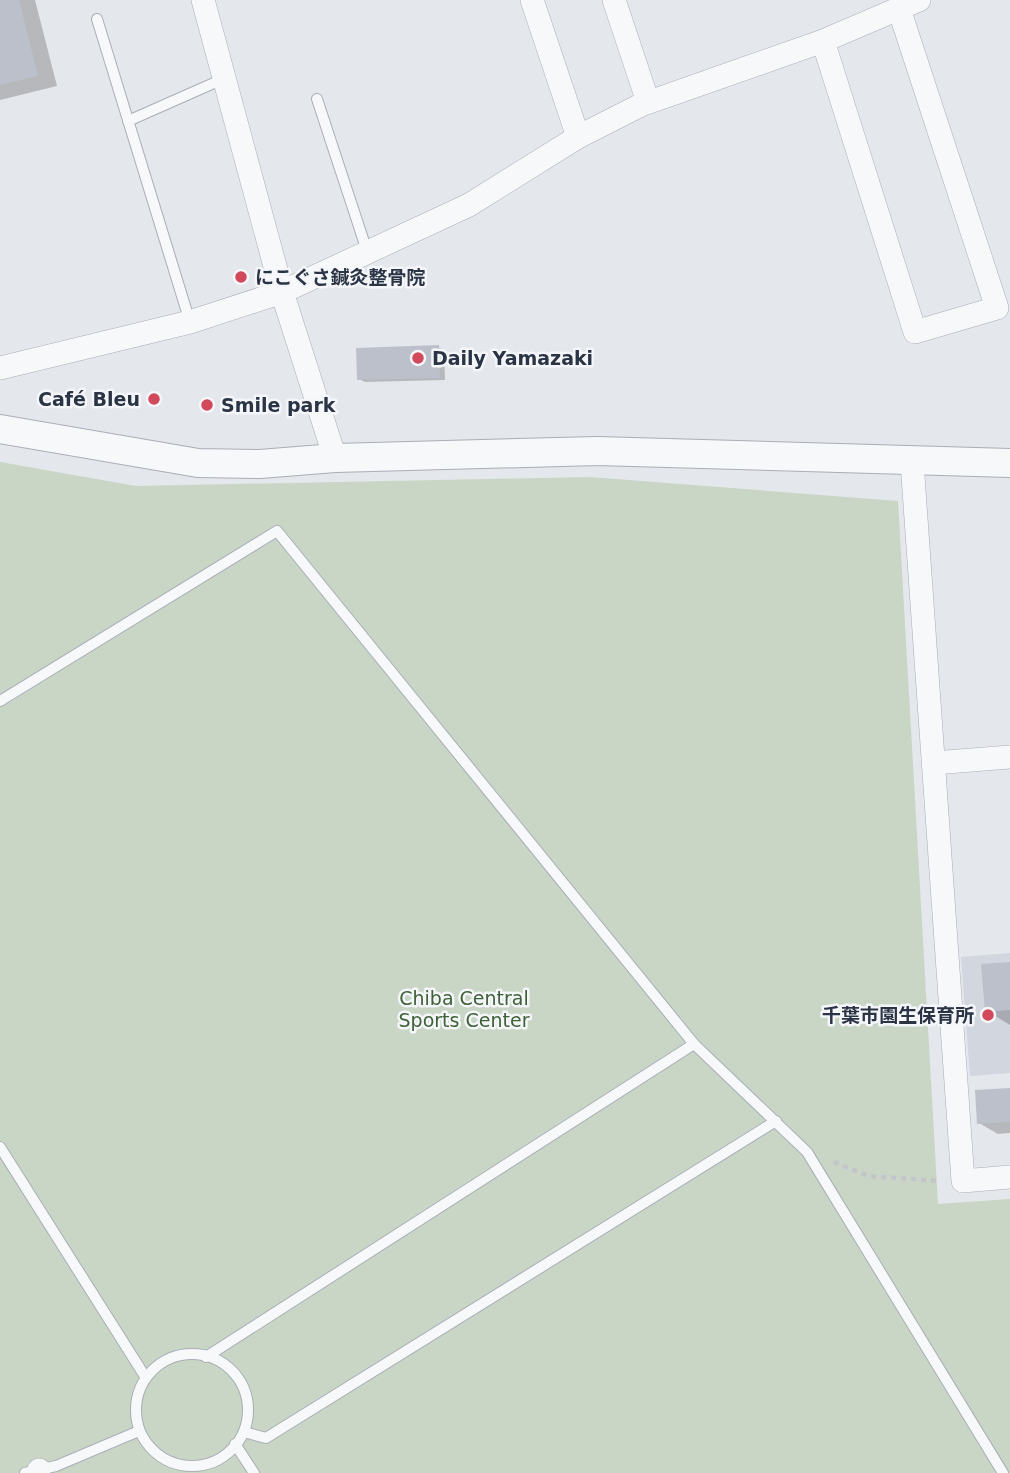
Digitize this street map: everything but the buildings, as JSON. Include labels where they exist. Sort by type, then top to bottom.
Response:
[{"type":"street","points":[[203,0],[282,292],[335,458]]},
{"type":"street","points":[[532,0],[578,138]]},
{"type":"street","points":[[614,0],[648,102]]},
{"type":"street","points":[[0,368],[190,322],[282,292],[469,205],[578,138],[648,102],[823,41],[870,9],[909,4],[997,308],[915,332],[823,41]]},
{"type":"street","points":[[0,429],[198,463],[260,464],[335,458],[597,452],[1010,463]]},
{"type":"street","points":[[912,462],[963,1181],[1010,1177]]},
{"type":"street","points":[[934,763],[1010,757]]},
{"type":"lane","points":[[97,19],[190,322]]},
{"type":"lane","points":[[128,121],[223,79]]},
{"type":"lane","points":[[317,99],[367,251]]},
{"type":"lane","points":[[0,701],[276,531],[694,1044],[807,1152],[1003,1473]]},
{"type":"lane","points":[[206,1357],[694,1044]]},
{"type":"lane","points":[[244,1432],[266,1438],[776,1121]]},
{"type":"lane","points":[[0,1147],[146,1378]]},
{"type":"lane","points":[[198,1354],[229,1368],[241,1383],[248,1404],[244,1432],[235,1444],[214,1462],[200,1466],[174,1464],[150,1447],[139,1431],[136,1398],[146,1378],[153,1369],[169,1358],[198,1354]]},
{"type":"lane","points":[[34,1472],[139,1431]]},
{"type":"lane","points":[[235,1444],[254,1473]]},
{"type":"path","points":[[807,1152],[868,1176],[963,1181]]},
{"type":"shaded area","name":"千葉市園生保育所","points":[[1010,953],[1010,1073],[970,1076],[961,957]]},
{"type":"green space","name":"Chiba Central Sports Center","points":[[0,462],[136,486],[590,477],[898,501],[938,1204],[1010,1199],[1010,1473],[0,1473]]},
{"type":"place","name":"にこぐさ鍼灸整骨院","points":[[241,277]]},
{"type":"place","name":"Daily Yamazaki","points":[[418,358]]},
{"type":"place","name":"Café Bleu","points":[[154,399]]},
{"type":"place","name":"Smile park","points":[[207,405]]},
{"type":"place","name":"千葉市園生保育所","points":[[988,1015]]}]
